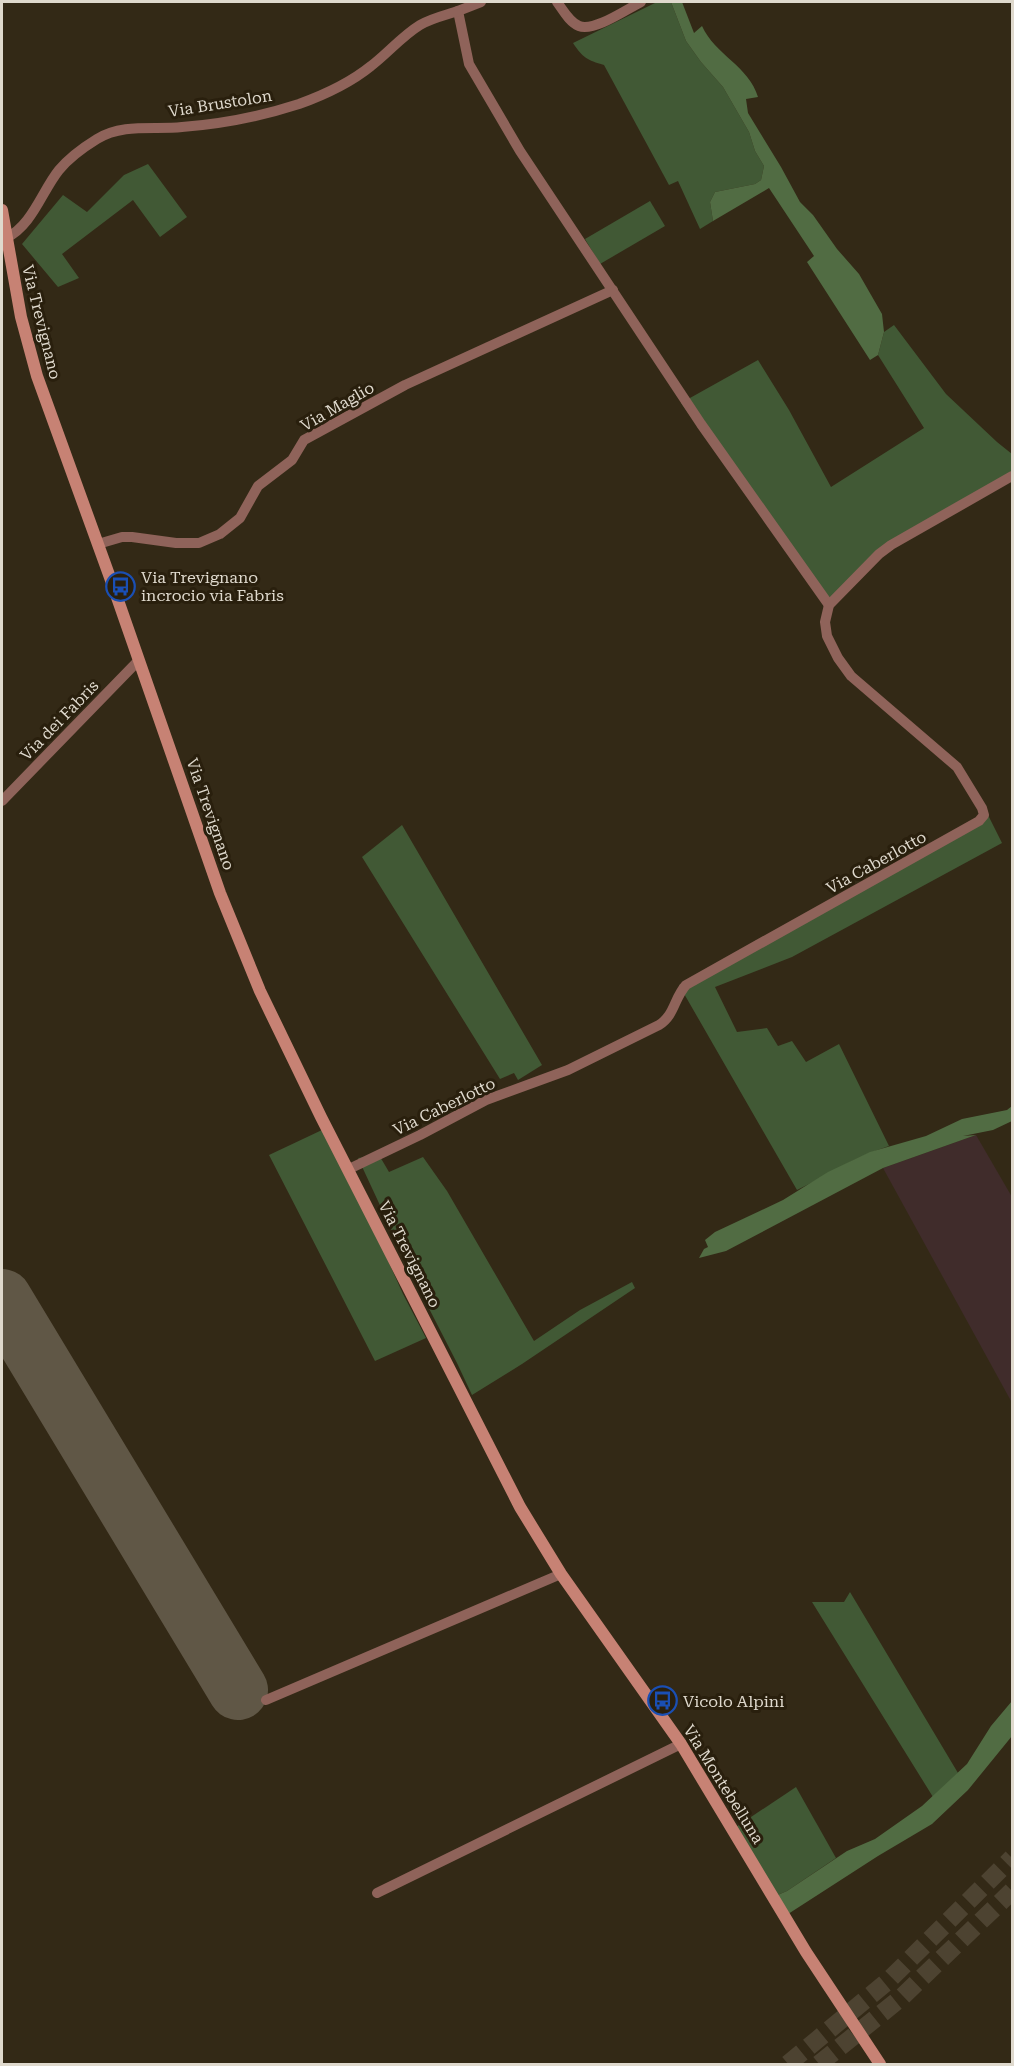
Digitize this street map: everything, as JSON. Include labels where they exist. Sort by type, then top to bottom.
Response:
[{"type":"main road","name":"Via Trevignano","points":[[2,210],[21,317],[37,376],[240,945],[288,1051],[466,1399]]},
{"type":"main road","name":"Via Montebelluna","points":[[466,1399],[520,1507],[561,1574],[681,1744],[806,1952],[880,2064]]},
{"type":"street","points":[[481,2],[459,11],[469,64],[520,151],[701,424],[829,605],[879,554],[891,545],[1012,476]]},
{"type":"street","points":[[557,2],[569,19],[578,26],[585,27],[599,23],[641,2]]},
{"type":"street","name":"Via Brustolon","points":[[6,238],[16,232],[26,221],[60,168],[98,138],[118,130],[182,128],[251,116],[300,103],[337,88],[353,78],[421,25],[459,11]]},
{"type":"street","name":"Via Maglio","points":[[98,544],[122,537],[199,543],[220,534],[240,518],[258,486],[292,460],[304,440],[405,385],[613,290]]},
{"type":"street","name":"Via Caberlotto","points":[[349,1169],[486,1100],[568,1070],[659,1025],[672,1013],[678,995],[686,985],[979,822],[984,815],[982,808],[957,767],[871,695],[844,668],[827,636],[825,622],[829,605]]},
{"type":"street","name":"Via dei Fabris","points":[[2,801],[139,660]]},
{"type":"street","points":[[266,1700],[561,1574]]},
{"type":"street","points":[[377,1893],[681,1744]]},
{"type":"shaded area","points":[[976,1135],[1012,1197],[1011,1401],[883,1168]]},
{"type":"green space","points":[[657,2],[671,2],[686,41],[723,87],[749,132],[755,151],[764,166],[761,180],[755,184],[715,192],[710,202],[713,221],[700,229],[678,181],[669,185],[604,65],[586,58],[573,43]]},
{"type":"green space","points":[[671,2],[682,2],[694,33],[702,26],[715,45],[754,86],[758,97],[746,99],[748,113],[800,202],[813,215],[837,249],[859,274],[882,314],[884,332],[878,355],[870,360],[807,262],[814,256],[769,188],[713,221],[710,202],[715,192],[755,184],[761,180],[764,166],[755,151],[749,132],[723,87],[686,41]]},
{"type":"green space","points":[[148,164],[187,217],[160,237],[133,200],[62,254],[79,278],[58,287],[22,244],[63,195],[87,212],[124,175]]},
{"type":"green space","points":[[650,201],[665,226],[600,264],[585,239]]},
{"type":"green space","points":[[894,325],[946,394],[1012,454],[1012,471],[978,494],[892,543],[826,606],[681,403],[758,360],[789,410],[831,487],[924,428],[878,355],[884,332]]},
{"type":"green space","points":[[988,815],[1002,843],[792,957],[715,987],[737,1032],[767,1028],[778,1046],[792,1041],[806,1062],[839,1044],[889,1146],[854,1160],[797,1190],[679,985]]},
{"type":"green space","points":[[402,825],[542,1065],[518,1080],[514,1073],[500,1079],[362,857]]},
{"type":"green space","points":[[1012,1106],[1012,1121],[993,1130],[963,1136],[976,1135],[883,1168],[726,1251],[699,1258],[704,1249],[708,1247],[705,1240],[715,1232],[783,1200],[828,1172],[870,1152],[926,1136],[962,1119],[1007,1110]]},
{"type":"green space","points":[[322,1130],[348,1172],[403,1294],[426,1338],[375,1361],[269,1155]]},
{"type":"green space","points":[[379,1155],[389,1172],[423,1157],[447,1191],[534,1341],[580,1310],[632,1282],[635,1288],[472,1395],[418,1287],[358,1158]]},
{"type":"green space","points":[[850,1592],[958,1773],[933,1797],[812,1602],[844,1602]]},
{"type":"green space","points":[[1012,1701],[1012,1736],[968,1790],[932,1824],[785,1916],[773,1897],[787,1891],[847,1851],[875,1839],[922,1806],[967,1764],[991,1726]]},
{"type":"green space","points":[[796,1787],[836,1858],[787,1891],[773,1897],[733,1829]]},
{"type":"runway","points":[[2,1299],[238,1690]]},
{"type":"tunnel","points":[[788,2064],[888,1981],[1012,1858]]},
{"type":"tunnel","points":[[819,2064],[902,1997],[1012,1891]]},
{"type":"place","name":"Via Trevignano incrocio via Fabris","points":[[120,586]]},
{"type":"place","name":"Vicolo Alpini","points":[[662,1701]]}]
